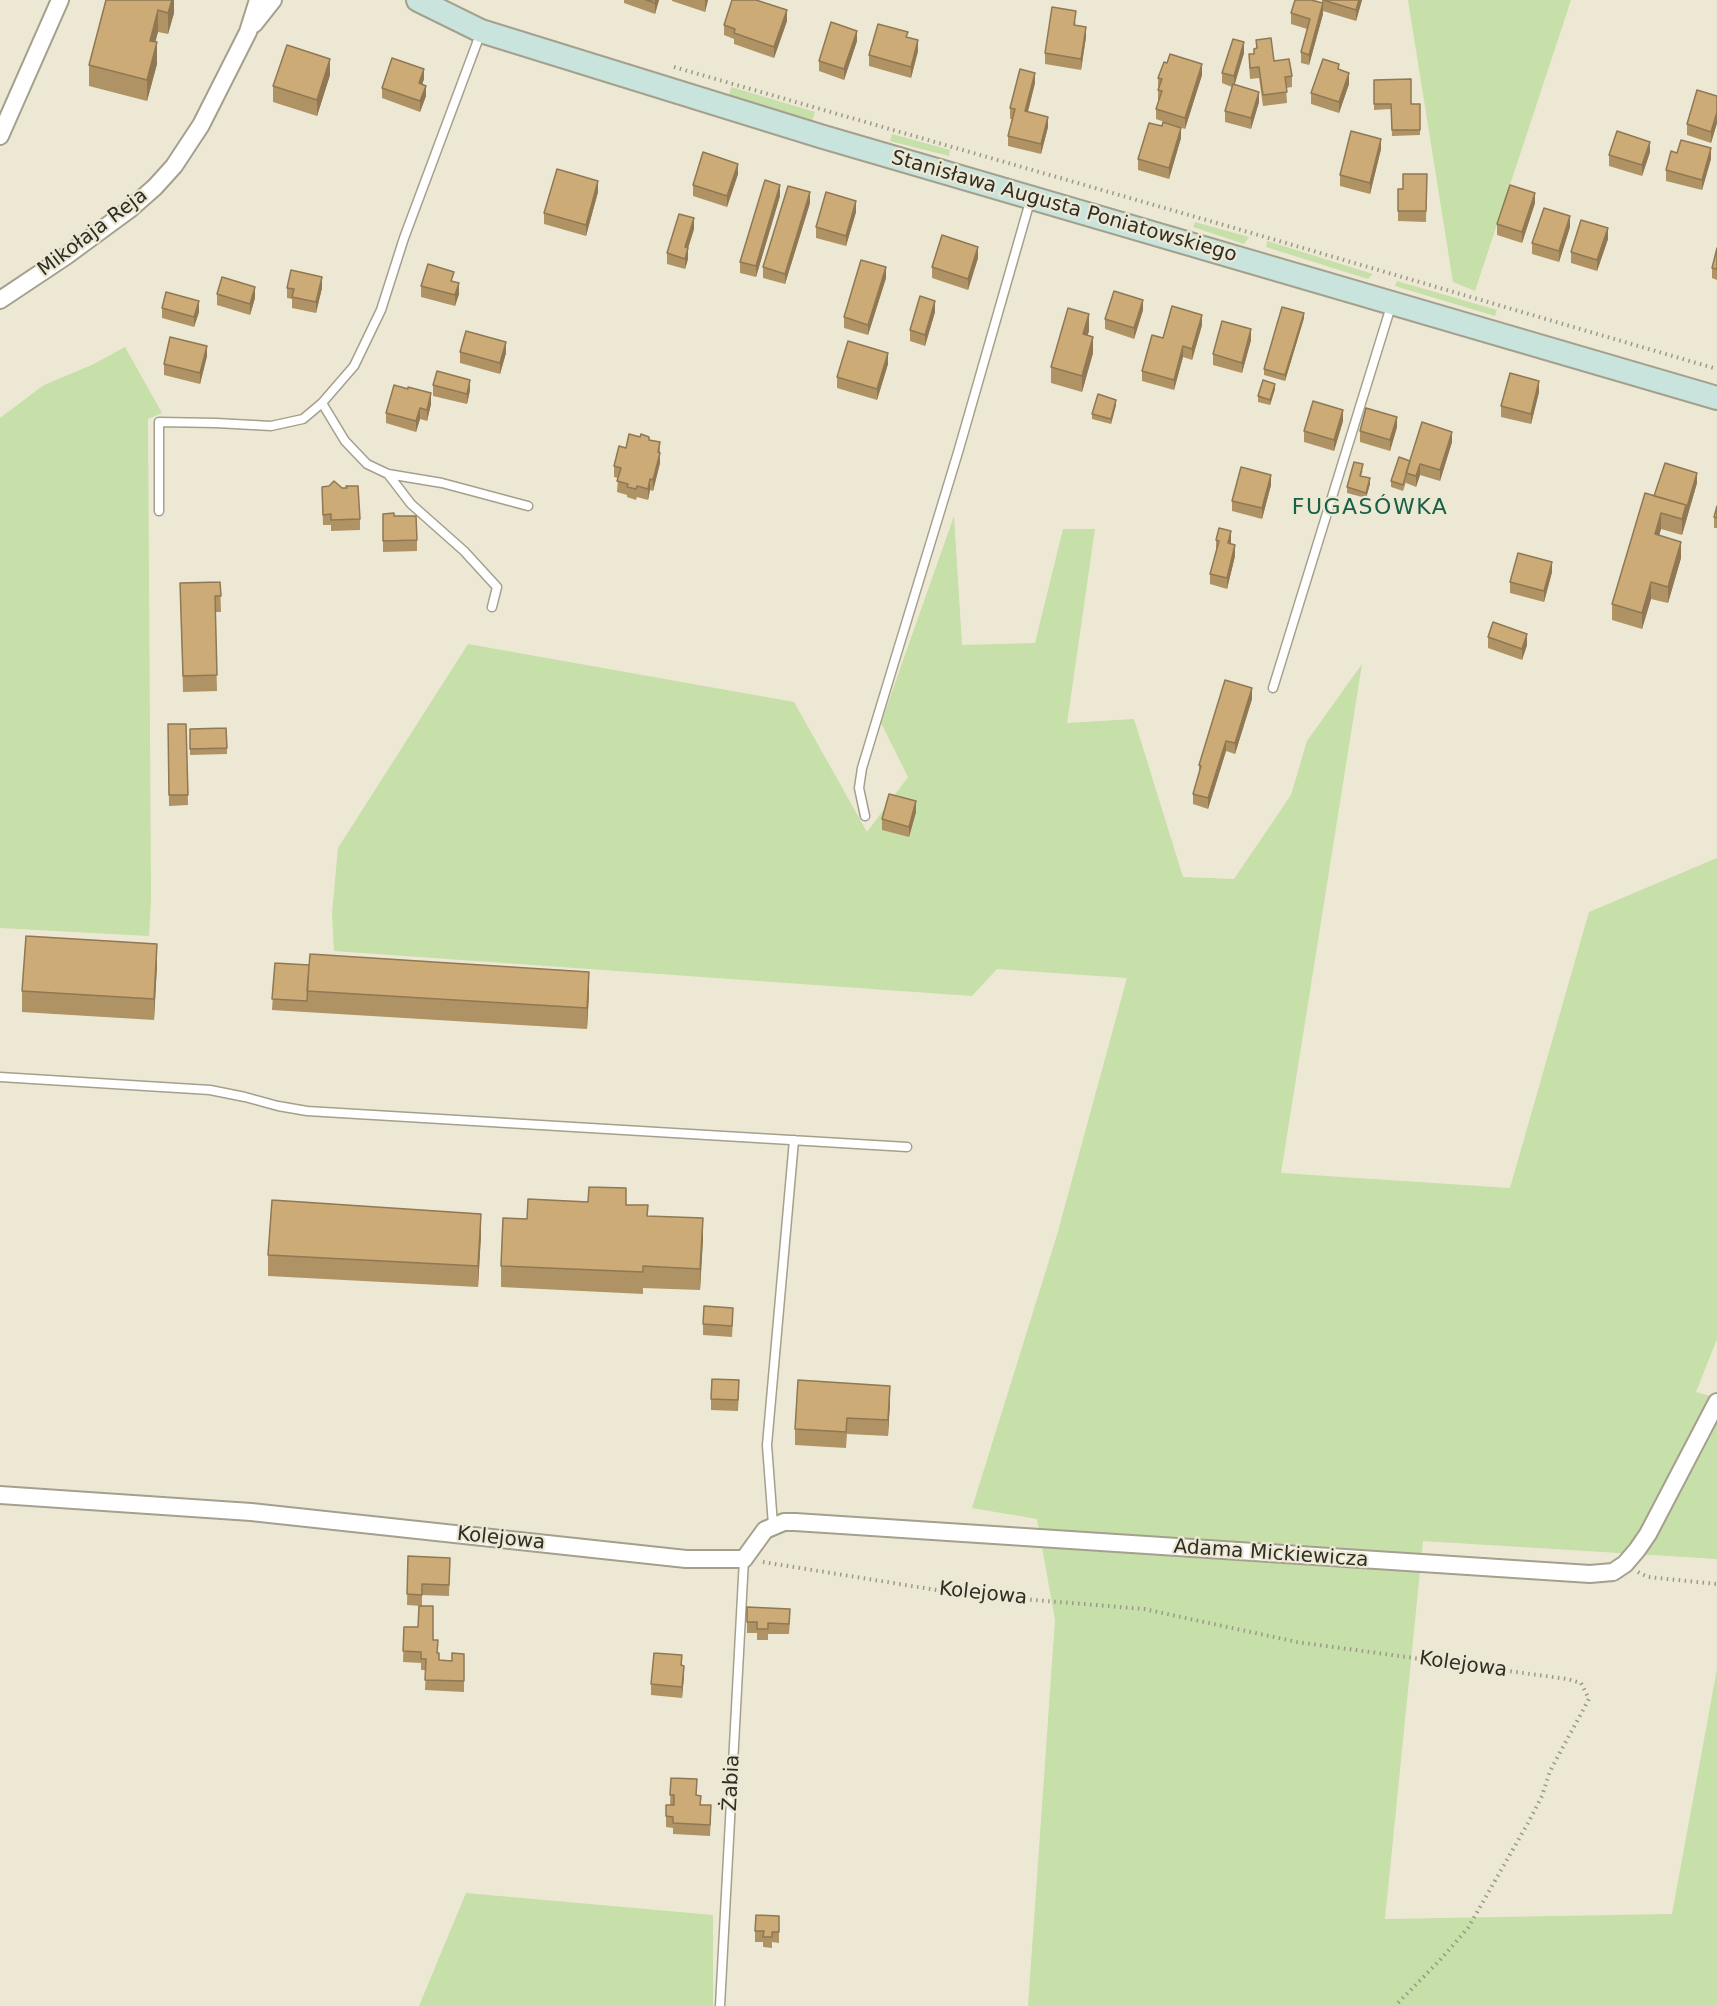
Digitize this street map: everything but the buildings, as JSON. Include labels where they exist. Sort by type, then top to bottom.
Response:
[{"type":"main road","name":"Stanisława Augusta Poniatowskiego","points":[[418,0],[481,32],[820,136],[1717,398]]},
{"type":"street","points":[[0,136],[60,0]]},
{"type":"street","name":"Mikołaja Reja","points":[[0,300],[66,256],[130,209],[174,166],[201,125],[248,32],[258,0]]},
{"type":"street","name":"Mikołaja Reja","points":[[248,32],[273,0]]},
{"type":"street","points":[[1625,1564],[1648,1534],[1717,1402]]},
{"type":"street","name":"Kolejowa","points":[[0,1495],[251,1512],[686,1559],[744,1559]]},
{"type":"street","name":"Adama Mickiewicza","points":[[773,1525],[795,1522],[1590,1574],[1613,1572],[1625,1564]]},
{"type":"street","points":[[744,1559],[765,1530],[773,1525]]},
{"type":"lane","points":[[159,511],[159,422],[271,426],[303,419],[322,403],[354,366],[381,310],[404,238],[481,32]]},
{"type":"lane","points":[[866,816],[859,788],[861,768],[959,449],[1031,198]]},
{"type":"lane","points":[[1274,688],[1392,303]]},
{"type":"lane","points":[[322,403],[345,441],[367,464],[388,474],[442,483],[528,506]]},
{"type":"lane","points":[[388,474],[411,504],[464,551],[497,588],[492,607]]},
{"type":"lane","points":[[0,1077],[210,1090],[308,1111],[907,1147]]},
{"type":"lane","points":[[773,1525],[767,1445],[794,1140]]},
{"type":"lane","name":"Żabia","points":[[720,2006],[744,1559]]},
{"type":"path","points":[[670,66],[1717,369]]},
{"type":"path","name":"Kolejowa","points":[[744,1559],[961,1594],[1144,1609],[1297,1642],[1567,1679],[1581,1683],[1589,1699],[1550,1771],[1542,1796],[1528,1823],[1468,1928],[1395,2006]]},
{"type":"path","points":[[1625,1564],[1648,1578],[1717,1584]]},
{"type":"green space","points":[[1408,0],[1571,0],[1475,291],[1453,282]]},
{"type":"green space","points":[[731,87],[815,112],[812,121],[729,97]]},
{"type":"green space","points":[[892,134],[950,150],[949,156],[890,141]]},
{"type":"green space","points":[[1195,222],[1249,237],[1244,244],[1193,227]]},
{"type":"green space","points":[[1267,241],[1373,274],[1368,279],[1266,247]]},
{"type":"green space","points":[[1397,281],[1497,310],[1495,316],[1395,286]]},
{"type":"green space","points":[[125,347],[162,413],[148,419],[151,898],[149,936],[0,928],[0,418],[44,385],[94,364]]},
{"type":"green space","points":[[954,516],[962,645],[1035,643],[1063,529],[1095,529],[1067,723],[1134,719],[1183,877],[1234,879],[1291,795],[1307,741],[1362,664],[1281,1173],[1510,1188],[1589,912],[1717,858],[1717,1339],[1696,1392],[1717,1398],[1717,1559],[1423,1541],[1385,1919],[1672,1914],[1717,1669],[1717,2006],[1028,2006],[1055,1620],[1037,1519],[972,1508],[1057,1235],[1127,978],[997,969],[972,996],[334,951],[332,913],[338,848],[468,644],[794,702],[867,832],[908,777],[881,723]]},
{"type":"green space","points":[[466,1893],[713,1915],[713,2006],[419,2006]]},
{"type":"district","name":"FUGASÓWKA","points":[[1370,508]]}]
